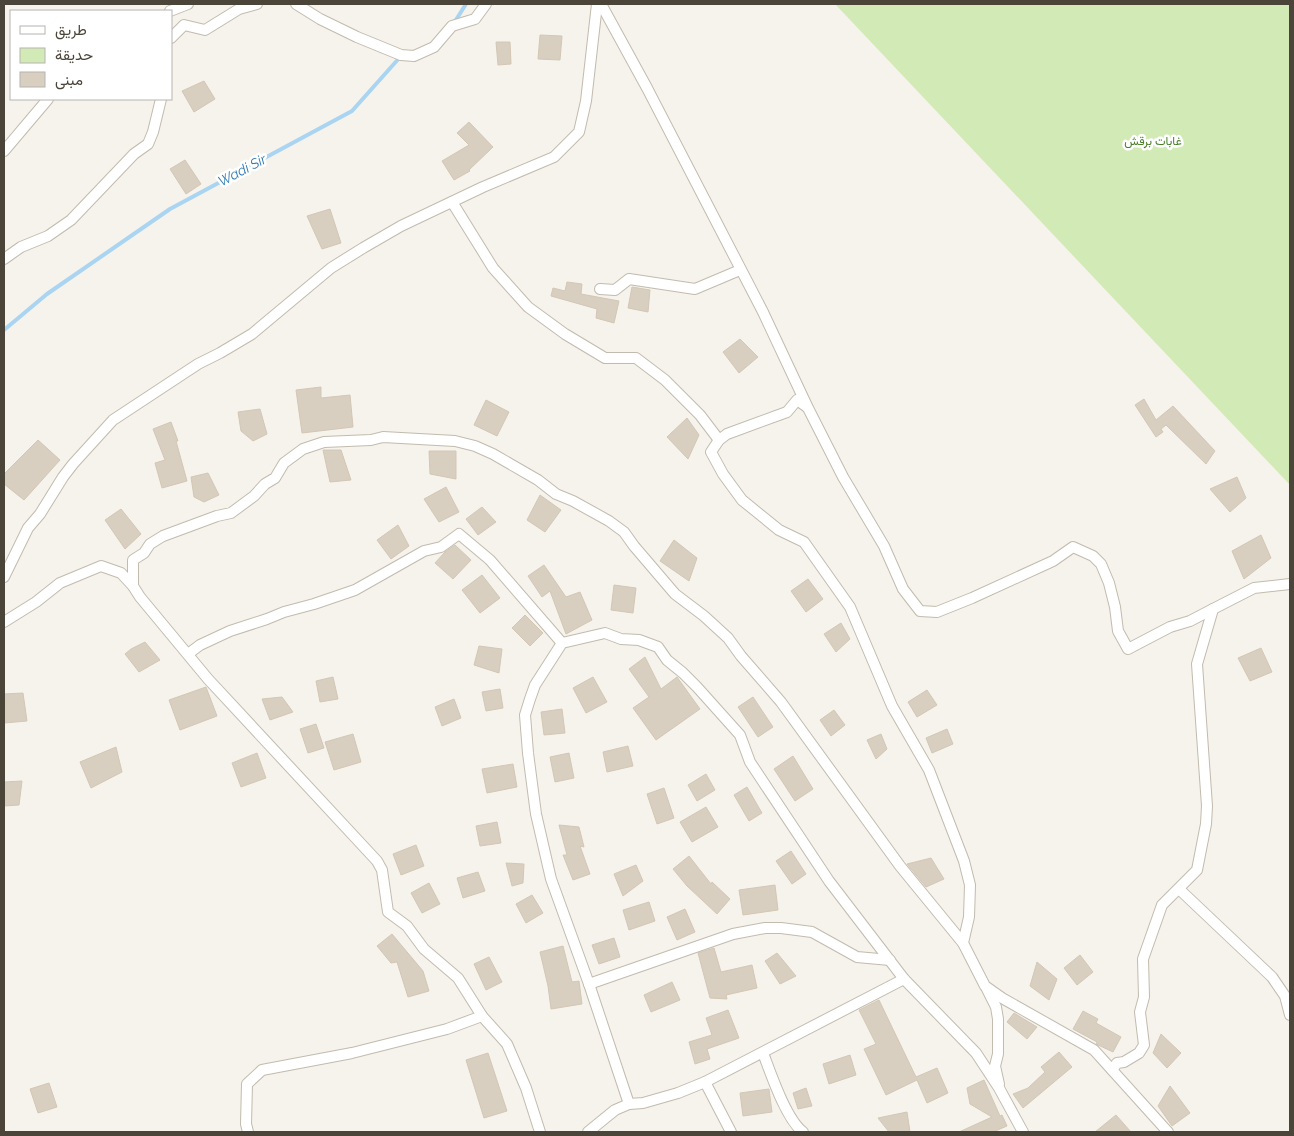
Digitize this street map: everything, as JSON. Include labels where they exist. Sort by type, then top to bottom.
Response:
[{"type":"street","points":[[172,10],[188,4]]},
{"type":"street","points":[[172,37],[184,25],[206,30],[239,9],[257,4]]},
{"type":"street","points":[[296,4],[320,19],[357,37],[402,55],[414,56],[434,47],[452,26],[475,19],[486,4]]},
{"type":"street","points":[[4,577],[28,528],[40,514],[63,477],[113,420],[198,364],[220,354],[252,334],[331,268],[363,248],[401,226],[554,157],[579,132],[586,101],[599,4]]},
{"type":"street","points":[[599,4],[647,88],[780,345],[808,408],[843,477],[884,546],[903,589],[920,611],[937,612],[972,598],[1053,561],[1073,547],[1093,556],[1101,564],[1115,607],[1118,631],[1128,649],[1170,627],[1190,621],[1254,588],[1290,584]]},
{"type":"street","points":[[4,151],[47,100]]},
{"type":"street","points":[[4,260],[21,247],[48,236],[71,220],[134,154],[148,144],[161,100]]},
{"type":"street","points":[[452,202],[492,268],[528,307],[564,334],[605,358],[636,358],[665,380],[700,414],[719,440]]},
{"type":"street","points":[[600,289],[615,290],[629,279],[695,289],[740,270]]},
{"type":"street","points":[[808,408],[797,400],[787,412],[727,434],[719,440],[711,452],[723,474],[742,500],[779,530],[804,542],[850,607],[892,706],[929,770],[964,861],[970,885],[969,917],[963,943]]},
{"type":"street","points":[[133,586],[133,560],[144,553],[150,544],[164,536],[217,516],[231,513],[254,496],[265,484],[275,478],[284,464],[303,449],[324,442],[371,440],[383,436],[455,441],[484,450],[538,480],[556,494],[609,520],[624,532],[675,594],[704,616],[728,638],[781,702],[900,866],[963,943],[996,1007],[998,1054],[995,1066],[1000,1088]]},
{"type":"street","points":[[188,654],[200,645],[230,631],[355,590],[424,551],[440,546],[459,534],[490,560],[562,643]]},
{"type":"street","points":[[4,622],[36,602],[60,583],[102,566],[120,573],[133,586],[208,679],[377,861],[382,870],[388,912],[407,926],[424,949],[458,978],[482,1016],[508,1044],[526,1088],[536,1122],[542,1132]]},
{"type":"street","points":[[1112,1070],[1117,1063],[1124,1062],[1139,1053],[1144,1045],[1140,1012],[1144,997],[1143,959],[1162,905],[1197,870],[1206,824],[1207,806],[1197,664],[1213,609]]},
{"type":"street","points":[[628,1104],[589,984],[548,870],[536,814],[525,715],[535,685],[562,643],[606,633],[621,639],[639,640],[658,647],[667,660],[683,673],[740,735],[750,762],[824,873],[904,979],[976,1053],[1000,1088],[1023,1132]]},
{"type":"street","points":[[1180,889],[1272,977],[1285,996],[1290,1015]]},
{"type":"street","points":[[589,984],[733,934],[765,928],[812,932],[857,957],[890,960]]},
{"type":"street","points":[[588,1132],[615,1110],[628,1104],[643,1103],[678,1093],[705,1082],[904,979]]},
{"type":"street","points":[[985,986],[1002,998],[1094,1050],[1168,1132]]},
{"type":"street","points":[[248,1132],[246,1124],[247,1084],[262,1070],[352,1054],[447,1029],[482,1016]]},
{"type":"street","points":[[763,1053],[775,1084],[797,1127],[803,1132]]},
{"type":"street","points":[[705,1082],[731,1132]]},
{"type":"green space","name":"غابات برقش","points":[[835,4],[1290,4],[1290,485]]},
{"type":"building","points":[[540,35],[562,36],[560,60],[538,59]]},
{"type":"building","points":[[496,42],[510,42],[511,64],[498,65]]},
{"type":"building","points":[[204,81],[215,99],[194,112],[182,91]]},
{"type":"building","points":[[469,122],[493,147],[470,171],[454,180],[442,161],[469,145],[457,133]]},
{"type":"building","points":[[185,160],[201,184],[186,194],[170,169]]},
{"type":"building","points":[[330,209],[341,243],[322,249],[307,216]]},
{"type":"building","points":[[567,282],[582,284],[581,294],[619,301],[614,323],[596,318],[597,309],[551,296],[553,288],[565,291]]},
{"type":"building","points":[[632,287],[650,290],[648,312],[628,308]]},
{"type":"building","points":[[740,339],[758,357],[739,373],[723,352]]},
{"type":"building","points":[[321,387],[321,398],[350,395],[353,427],[302,433],[296,390]]},
{"type":"building","points":[[1144,399],[1156,420],[1173,406],[1215,451],[1206,464],[1166,425],[1161,429],[1163,432],[1156,437],[1135,405]]},
{"type":"building","points":[[486,400],[509,412],[497,436],[474,425]]},
{"type":"building","points":[[260,409],[267,434],[253,441],[241,431],[238,412]]},
{"type":"building","points":[[687,418],[699,435],[688,459],[667,437]]},
{"type":"building","points":[[171,422],[178,441],[176,441],[187,481],[162,488],[155,463],[165,460],[153,429]]},
{"type":"building","points":[[38,440],[60,460],[24,500],[4,484],[4,474]]},
{"type":"building","points":[[323,450],[341,450],[351,480],[330,482]]},
{"type":"building","points":[[429,451],[456,451],[456,479],[430,474]]},
{"type":"building","points":[[208,473],[219,495],[204,502],[194,497],[191,477]]},
{"type":"building","points":[[1237,477],[1246,498],[1230,512],[1210,489]]},
{"type":"building","points":[[446,487],[459,512],[439,522],[424,499]]},
{"type":"building","points":[[540,495],[561,510],[545,532],[527,520]]},
{"type":"building","points":[[482,507],[496,522],[478,535],[466,519]]},
{"type":"building","points":[[121,509],[141,534],[125,549],[105,520]]},
{"type":"building","points":[[398,525],[409,546],[391,559],[377,540]]},
{"type":"building","points":[[1261,535],[1271,558],[1244,579],[1232,551]]},
{"type":"building","points":[[674,540],[697,558],[689,581],[660,561]]},
{"type":"building","points":[[455,545],[471,560],[453,579],[435,563]]},
{"type":"building","points":[[544,565],[566,597],[580,592],[592,620],[566,634],[550,591],[542,597],[528,576]]},
{"type":"building","points":[[482,575],[500,598],[480,613],[462,590]]},
{"type":"building","points":[[808,579],[823,599],[806,612],[791,591]]},
{"type":"building","points":[[614,585],[636,588],[633,613],[611,610]]},
{"type":"building","points":[[525,615],[543,633],[530,646],[512,628]]},
{"type":"building","points":[[841,623],[850,639],[836,652],[824,634]]},
{"type":"building","points":[[145,642],[160,660],[139,672],[125,654]]},
{"type":"building","points":[[479,646],[502,649],[499,673],[474,665]]},
{"type":"building","points":[[1261,648],[1272,672],[1250,681],[1238,658]]},
{"type":"building","points":[[645,657],[661,689],[677,677],[700,709],[656,740],[633,708],[649,697],[629,669]]},
{"type":"building","points":[[333,677],[338,699],[320,702],[316,681]]},
{"type":"building","points":[[593,677],[607,702],[586,713],[573,688]]},
{"type":"building","points":[[206,687],[217,716],[180,730],[169,700]]},
{"type":"building","points":[[500,689],[503,708],[486,711],[482,692]]},
{"type":"building","points":[[927,690],[937,705],[917,717],[908,702]]},
{"type":"building","points":[[23,693],[27,721],[4,723],[4,694]]},
{"type":"building","points":[[282,697],[293,712],[270,720],[262,699]]},
{"type":"building","points":[[753,697],[773,727],[758,737],[738,707]]},
{"type":"building","points":[[454,699],[461,718],[442,726],[435,707]]},
{"type":"building","points":[[562,709],[565,733],[544,735],[541,712]]},
{"type":"building","points":[[834,710],[845,725],[831,736],[820,720]]},
{"type":"building","points":[[316,724],[324,748],[308,753],[300,729]]},
{"type":"building","points":[[947,729],[953,744],[932,753],[926,738]]},
{"type":"building","points":[[353,734],[361,762],[334,770],[325,742]]},
{"type":"building","points":[[881,734],[887,749],[876,759],[867,740]]},
{"type":"building","points":[[628,746],[633,766],[607,772],[603,752]]},
{"type":"building","points":[[116,747],[122,772],[91,788],[80,762]]},
{"type":"building","points":[[257,753],[266,778],[241,787],[232,763]]},
{"type":"building","points":[[569,753],[574,778],[555,782],[550,757]]},
{"type":"building","points":[[793,756],[813,789],[795,801],[774,769]]},
{"type":"building","points":[[513,764],[517,787],[487,793],[482,769]]},
{"type":"building","points":[[706,774],[715,790],[697,801],[688,785]]},
{"type":"building","points":[[22,781],[19,805],[4,806],[4,782]]},
{"type":"building","points":[[747,787],[762,813],[749,821],[734,795]]},
{"type":"building","points":[[664,788],[674,818],[657,824],[647,794]]},
{"type":"building","points":[[706,807],[718,827],[692,842],[680,822]]},
{"type":"building","points":[[497,822],[501,843],[480,846],[476,826]]},
{"type":"building","points":[[559,825],[579,827],[584,847],[580,846],[590,874],[573,880],[563,855],[567,855]]},
{"type":"building","points":[[416,845],[424,866],[401,875],[393,854]]},
{"type":"building","points":[[791,851],[806,874],[792,884],[776,861]]},
{"type":"building","points":[[689,856],[711,884],[712,882],[730,899],[717,914],[687,886],[673,869]]},
{"type":"building","points":[[931,858],[944,879],[926,887],[907,864]]},
{"type":"building","points":[[506,863],[524,864],[523,883],[512,886]]},
{"type":"building","points":[[636,865],[643,881],[623,896],[614,874]]},
{"type":"building","points":[[478,872],[485,891],[463,898],[457,878]]},
{"type":"building","points":[[429,883],[440,904],[422,913],[411,893]]},
{"type":"building","points":[[775,885],[778,910],[743,915],[739,890]]},
{"type":"building","points":[[532,895],[543,913],[526,923],[516,904]]},
{"type":"building","points":[[649,902],[655,921],[629,930],[623,910]]},
{"type":"building","points":[[685,909],[695,932],[677,940],[667,917]]},
{"type":"building","points":[[392,934],[423,971],[429,991],[408,997],[397,962],[391,963],[377,946]]},
{"type":"building","points":[[614,938],[620,957],[599,964],[592,945]]},
{"type":"building","points":[[563,946],[572,982],[579,981],[582,1004],[551,1009],[540,952]]},
{"type":"building","points":[[714,948],[721,972],[752,965],[757,988],[726,995],[727,999],[710,998],[698,953]]},
{"type":"building","points":[[777,953],[796,976],[780,984],[765,961]]},
{"type":"building","points":[[1080,955],[1093,972],[1077,985],[1064,968]]},
{"type":"building","points":[[489,957],[502,982],[486,990],[474,964]]},
{"type":"building","points":[[1037,962],[1057,979],[1049,1000],[1030,986]]},
{"type":"building","points":[[672,982],[680,1000],[651,1012],[644,995]]},
{"type":"building","points":[[879,1000],[916,1077],[937,1068],[948,1093],[927,1103],[917,1080],[886,1095],[864,1049],[876,1044],[859,1010]]},
{"type":"building","points":[[728,1010],[739,1038],[707,1049],[710,1059],[695,1064],[689,1042],[712,1035],[706,1018]]},
{"type":"building","points":[[1083,1011],[1098,1019],[1096,1023],[1121,1037],[1113,1052],[1096,1044],[1097,1042],[1073,1029]]},
{"type":"building","points":[[1014,1013],[1037,1027],[1027,1039],[1007,1022]]},
{"type":"building","points":[[1161,1034],[1181,1053],[1167,1068],[1153,1053]]},
{"type":"building","points":[[1059,1052],[1072,1067],[1023,1108],[1013,1094],[1028,1088],[1045,1072],[1041,1067]]},
{"type":"building","points":[[488,1053],[507,1111],[484,1118],[466,1060]]},
{"type":"building","points":[[850,1055],[856,1075],[829,1084],[823,1064]]},
{"type":"building","points":[[984,1080],[1000,1116],[1002,1115],[1007,1126],[993,1132],[959,1132],[992,1117],[970,1104],[967,1088]]},
{"type":"building","points":[[49,1083],[57,1107],[38,1113],[30,1089]]},
{"type":"building","points":[[1170,1086],[1190,1113],[1172,1126],[1158,1106]]},
{"type":"building","points":[[806,1088],[812,1106],[798,1109],[793,1093]]},
{"type":"building","points":[[769,1089],[772,1112],[743,1116],[740,1093]]},
{"type":"building","points":[[907,1112],[910,1132],[889,1132],[878,1118]]},
{"type":"building","points":[[1116,1115],[1131,1132],[1095,1132]]},
{"type":"waterway","name":"Wadi Sir","points":[[454,23],[466,4]]},
{"type":"waterway","name":"Wadi Sir","points":[[4,330],[47,294],[170,209],[352,111],[401,56]]}]
